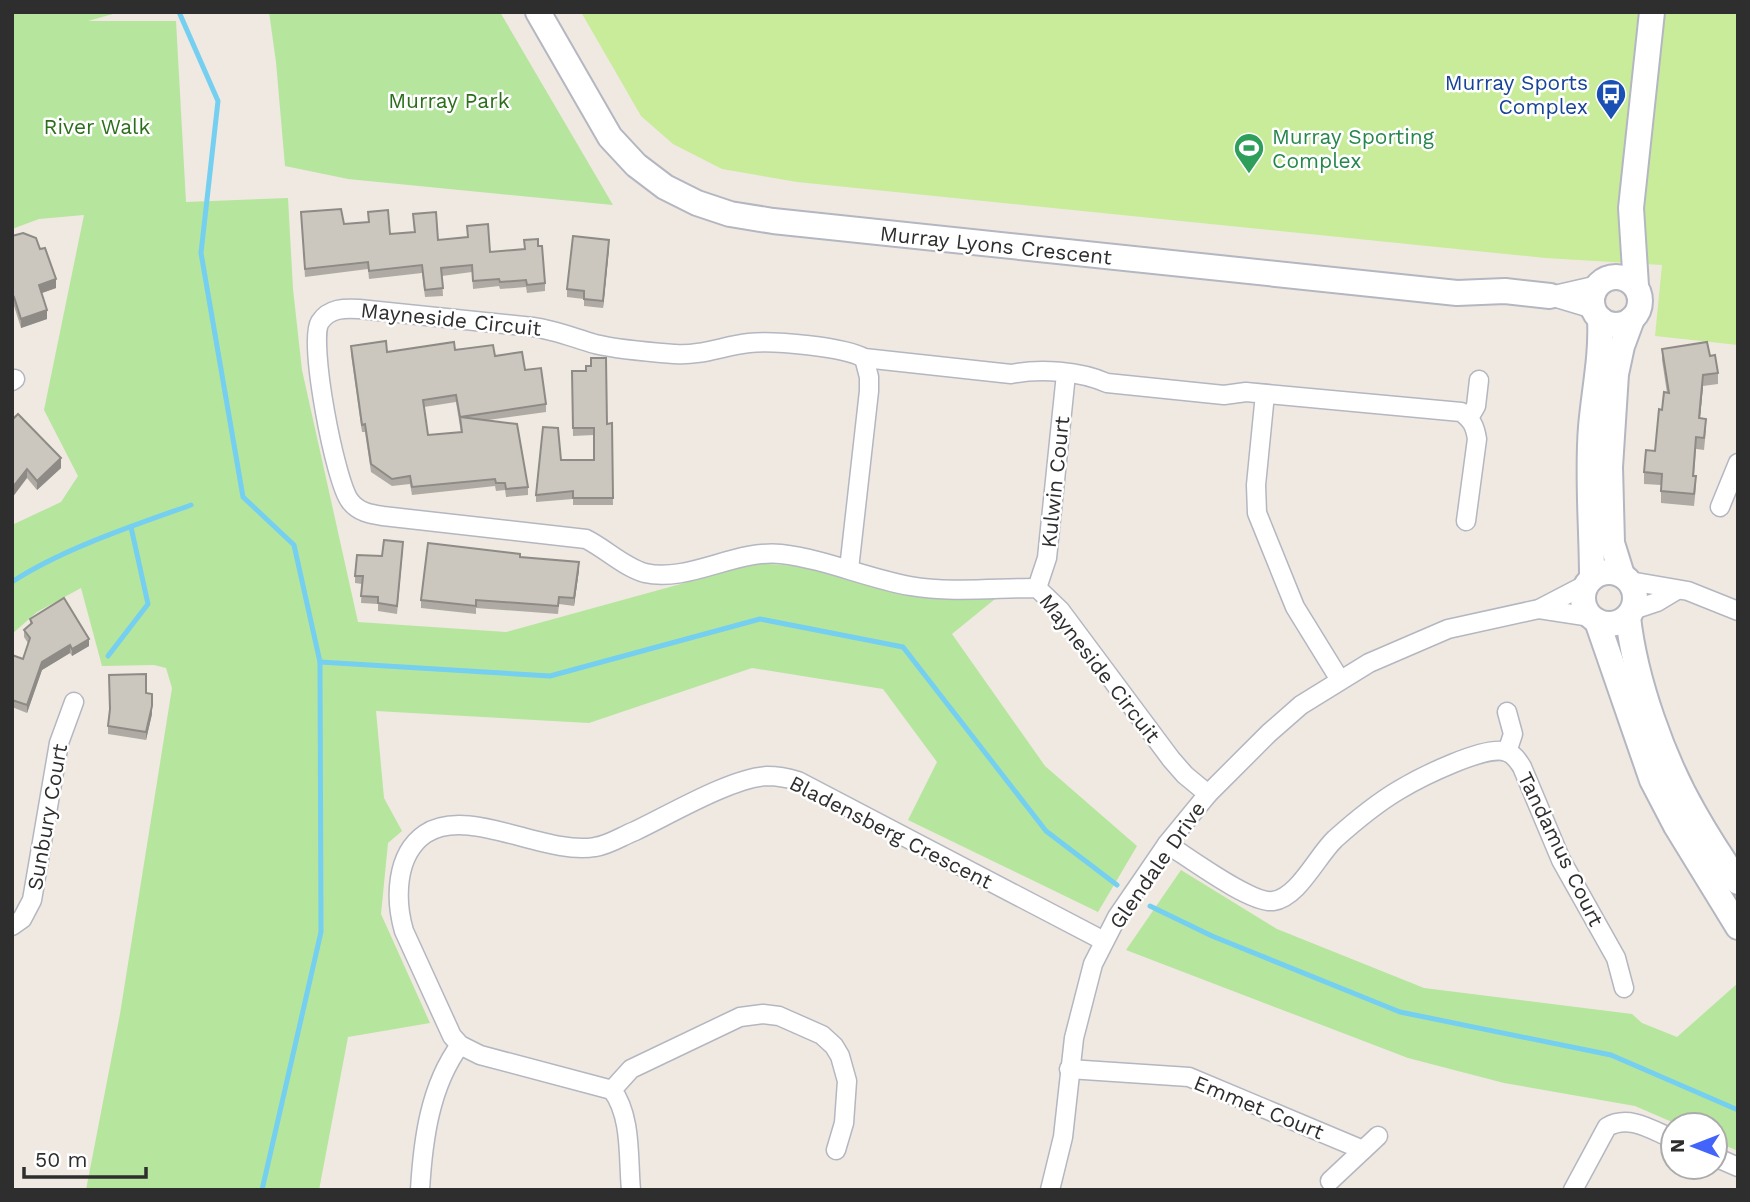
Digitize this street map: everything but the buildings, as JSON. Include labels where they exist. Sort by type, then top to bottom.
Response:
[{"type":"street","name":"Murray Lyons Crescent","points":[[538,12],[610,137],[636,165],[666,187],[687,198],[730,214],[773,221],[1457,293],[1505,291],[1599,298]]},
{"type":"street","points":[[1652,12],[1632,208],[1636,286],[1640,303],[1622,346],[1616,374],[1610,467],[1612,544],[1636,595],[1630,613],[1636,667],[1672,769],[1694,813],[1738,882]]},
{"type":"street","points":[[1632,208],[1621,245],[1599,298],[1600,354],[1591,428],[1590,581],[1583,601],[1594,619],[1652,780],[1676,826],[1738,927]]},
{"type":"street","points":[[1599,298],[1622,277],[1636,286]]},
{"type":"street","points":[[1599,298],[1616,325],[1632,319]]},
{"type":"street","name":"Mayneside Circuit","points":[[1208,794],[1178,767],[1060,610],[1037,588],[944,589],[909,586],[849,569],[765,553],[677,573],[646,573],[632,568],[600,546],[576,537],[383,516],[359,510],[343,490],[331,443],[316,348],[316,331],[320,321],[330,312],[342,308],[359,309],[533,327],[607,346],[677,354],[707,353],[747,343],[764,342],[845,351],[864,358],[1011,374],[1027,370],[1092,376],[1107,383],[1224,395],[1246,392],[1461,412],[1469,418]]},
{"type":"street","points":[[849,569],[869,391],[864,358]]},
{"type":"street","name":"Kulwin Court","points":[[1037,588],[1047,558],[1066,374]]},
{"type":"street","points":[[1466,521],[1477,439],[1475,426],[1469,418],[1476,406],[1479,380]]},
{"type":"street","points":[[1265,394],[1256,485],[1257,513],[1295,607],[1340,680]]},
{"type":"street","points":[[1720,507],[1738,463]]},
{"type":"street","points":[[1590,581],[1607,572],[1697,594],[1738,611]]},
{"type":"street","name":"Glendale Drive","points":[[1050,1190],[1063,1137],[1069,1069],[1085,989],[1104,941],[1117,917],[1167,844],[1208,794],[1301,705],[1381,657],[1448,629],[1539,609],[1590,581]]},
{"type":"street","points":[[1594,619],[1613,624],[1677,590]]},
{"type":"street","name":"Glendale Drive","points":[[1539,609],[1594,619]]},
{"type":"street","name":"Sunbury Court","points":[[12,926],[27,911],[32,900],[60,743],[74,702]]},
{"type":"street","name":"Tandamus Court","points":[[1507,712],[1513,734],[1507,752]]},
{"type":"street","name":"Tandamus Court","points":[[1167,844],[1254,899],[1275,901],[1293,891],[1334,840],[1398,791],[1437,771],[1486,752],[1507,752],[1515,757],[1522,767],[1561,860],[1616,958],[1624,988]]},
{"type":"street","name":"Bladensberg Crescent","points":[[460,1045],[452,1036],[404,931],[399,913],[405,855],[424,835],[447,825],[475,827],[560,846],[597,847],[737,783],[768,776],[784,777],[798,781],[1104,941]]},
{"type":"street","points":[[612,1090],[631,1069],[740,1017],[763,1014],[779,1016],[822,1035],[840,1056],[846,1081],[844,1123],[836,1150]]},
{"type":"street","points":[[420,1190],[422,1158],[431,1109],[441,1075],[460,1045],[480,1055],[612,1090],[619,1099],[625,1120],[631,1190]]},
{"type":"street","name":"Emmet Court","points":[[1069,1069],[1189,1077],[1363,1150]]},
{"type":"street","points":[[1573,1190],[1607,1127],[1615,1122],[1633,1122],[1659,1133]]},
{"type":"street","points":[[1329,1181],[1378,1136]]},
{"type":"green space","name":"River Walk","points":[[12,12],[120,12],[88,21],[176,21],[186,202],[288,198],[293,289],[302,370],[358,622],[506,632],[757,563],[810,567],[916,597],[995,599],[952,634],[1045,766],[1137,846],[1098,912],[908,820],[937,762],[883,689],[752,668],[589,723],[376,711],[384,798],[402,831],[388,843],[381,914],[430,1023],[348,1037],[319,1190],[86,1190],[120,1014],[172,688],[166,668],[154,665],[102,666],[81,588],[37,612],[12,634],[12,525],[61,502],[78,476],[44,410],[84,215],[39,219],[12,229]]},
{"type":"green space","name":"Murray Park","points":[[269,12],[500,12],[613,205],[348,179],[285,166]]},
{"type":"green space","name":"Murray Sporting Complex","points":[[581,12],[1738,12],[1738,345],[1655,336],[1662,265],[1545,258],[797,182],[722,169],[673,144],[641,116]]},
{"type":"green space","points":[[1181,870],[1277,929],[1424,988],[1632,1014],[1642,1023],[1677,1037],[1738,983],[1738,1151],[1729,1147],[1729,1111],[1659,1111],[1659,1116],[1635,1106],[1504,1083],[1408,1058],[1126,950]]},
{"type":"waterway","points":[[179,12],[218,101],[201,253],[243,497],[294,545],[320,662],[321,932],[262,1190]]},
{"type":"waterway","points":[[12,582],[76,548],[191,505]]},
{"type":"waterway","points":[[108,656],[148,604],[131,527]]},
{"type":"waterway","points":[[320,662],[550,676],[760,619],[903,647],[1046,831],[1117,885]]},
{"type":"waterway","points":[[1150,906],[1212,936],[1400,1012],[1611,1055],[1738,1110]]},
{"type":"place","name":"Murray Sports Complex","points":[[1611,121]]},
{"type":"place","name":"Murray Sporting Complex","points":[[1249,175]]}]
